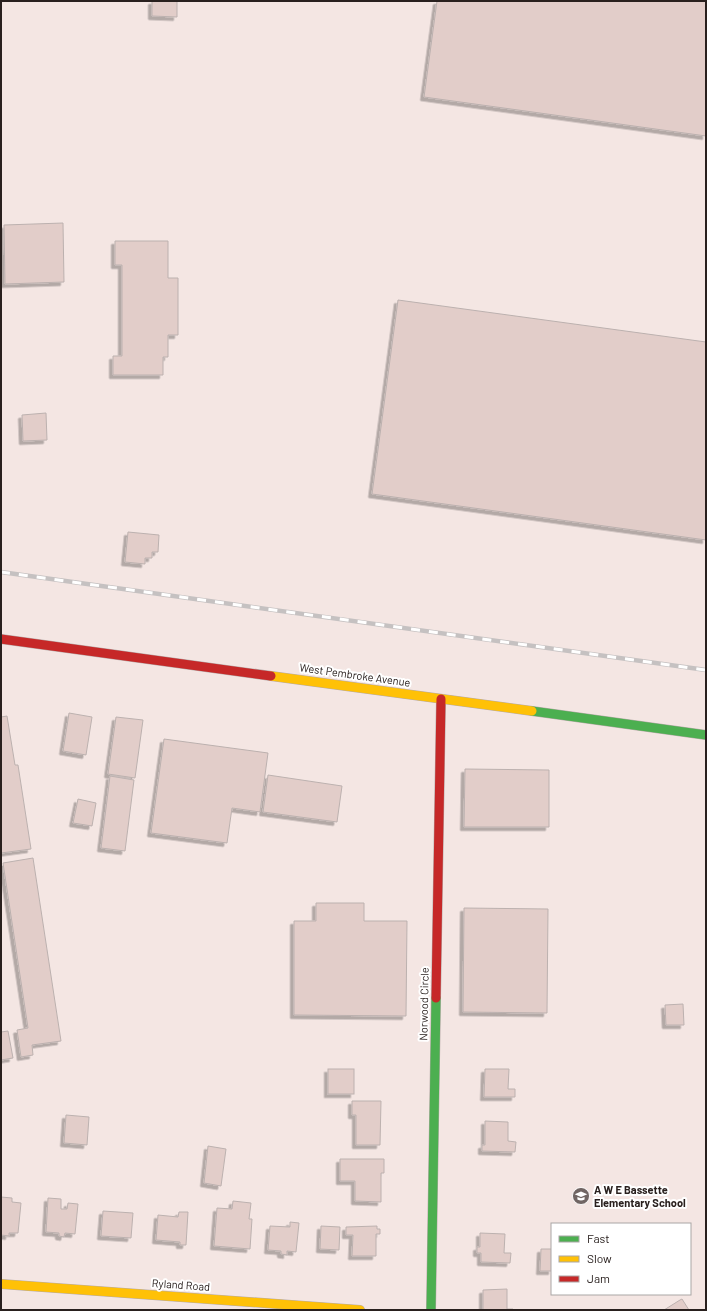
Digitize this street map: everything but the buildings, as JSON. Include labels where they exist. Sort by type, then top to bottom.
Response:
[{"type":"street","name":"West Pembroke Avenue","points":[[1,639],[706,735]]},
{"type":"street","name":"Norwood Circle","points":[[431,1310],[441,699]]},
{"type":"street","name":"Ryland Road","points":[[1,1284],[360,1310]]},
{"type":"railway","points":[[1,572],[706,670]]},
{"type":"traffic: fast","points":[[532,711],[706,735]]},
{"type":"traffic: fast","points":[[431,1310],[436,998]]},
{"type":"traffic: slow","points":[[271,676],[532,711]]},
{"type":"traffic: slow","points":[[1,1284],[360,1310]]},
{"type":"traffic: jam","points":[[1,639],[271,676]]},
{"type":"traffic: jam","points":[[436,998],[441,699]]},
{"type":"place","name":"A W E Bassette Elementary School","points":[[581,1196]]}]
